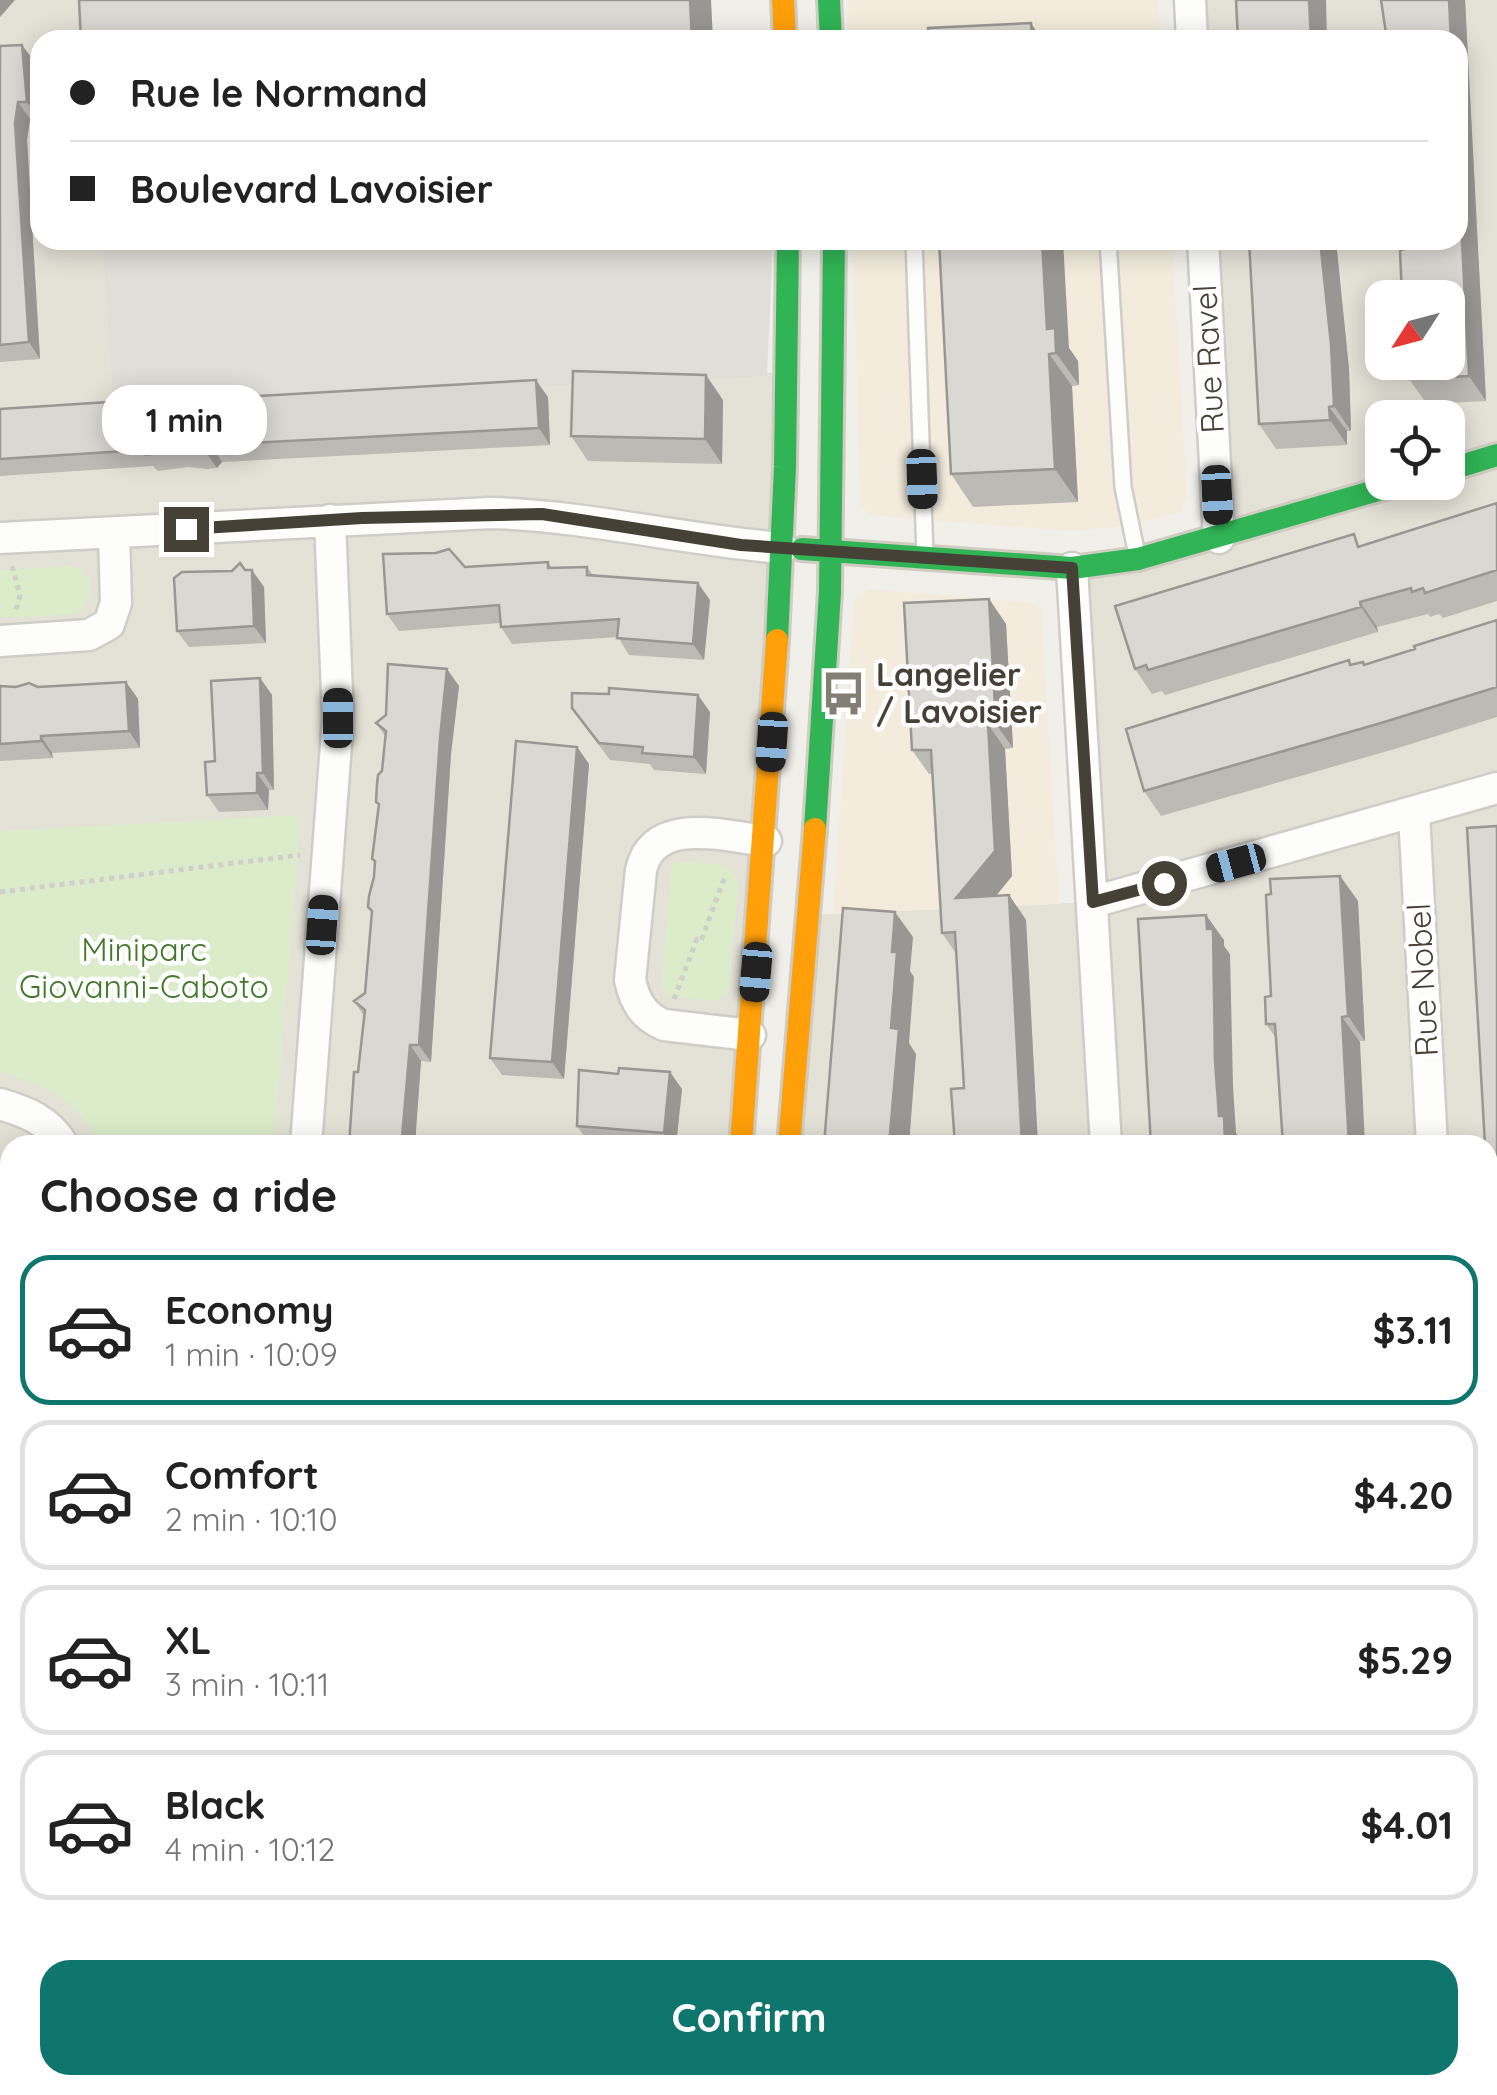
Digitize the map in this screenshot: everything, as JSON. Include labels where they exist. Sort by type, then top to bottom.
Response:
[{"type":"main road","points":[[783,0],[784,30]]},
{"type":"main road","points":[[829,0],[830,30]]},
{"type":"main road","points":[[743,1135],[766,841],[782,548],[788,250]]},
{"type":"main road","points":[[790,1135],[808,944],[832,552],[834,250]]},
{"type":"main road","points":[[1465,465],[1497,456]]},
{"type":"main road","points":[[782,548],[1072,568],[1138,559],[1365,494]]},
{"type":"street","points":[[1190,0],[1192,30]]},
{"type":"street","name":"Rue Ravel","points":[[1204,250],[1220,538]]},
{"type":"street","points":[[2,538],[330,520],[542,514],[782,548]]},
{"type":"street","points":[[307,1135],[339,687],[330,520]]},
{"type":"street","points":[[4,640],[89,635],[109,624],[116,603],[114,534]]},
{"type":"street","points":[[1072,568],[1105,1135]]},
{"type":"street","points":[[1093,902],[1497,788]]},
{"type":"street","name":"Rue Nobel","points":[[1414,814],[1431,1135]]},
{"type":"street","points":[[750,1035],[664,1025],[641,1009],[630,980],[644,854],[655,842],[687,833],[766,841]]},
{"type":"street","points":[[0,1104],[39,1119],[57,1135]]},
{"type":"lane","points":[[914,250],[925,559]]},
{"type":"lane","points":[[1109,250],[1123,487],[1138,559]]},
{"type":"path","points":[[2,538],[20,595],[4,640]]},
{"type":"path","points":[[0,892],[328,852]]},
{"type":"path","points":[[664,1025],[727,869]]},
{"type":"shaded area","points":[[0,0],[86,0],[88,30],[30,30],[30,250],[103,250],[113,405],[788,372],[738,1135],[0,1135]]},
{"type":"shaded area","points":[[848,0],[1158,0],[1159,30],[849,30]]},
{"type":"shaded area","points":[[1190,0],[1497,0],[1497,1135],[792,1135],[810,915],[1093,902],[1072,568],[1219,538],[1204,250],[1468,250],[1468,30],[1192,30]]},
{"type":"shaded area","points":[[103,250],[773,250],[767,376],[113,405]]},
{"type":"shaded area","points":[[853,250],[1173,250],[1187,495],[1182,512],[1120,527],[1070,531],[868,515],[860,503]]},
{"type":"shaded area","points":[[871,589],[1032,603],[1041,610],[1059,904],[833,914],[854,603],[857,596]]},
{"type":"green space","points":[[71,566],[90,576],[89,598],[81,611],[0,618],[0,570]]},
{"type":"green space","name":"Miniparc Giovanni-Caboto","points":[[301,815],[275,1135],[94,1135],[80,1115],[59,1096],[0,1072],[0,831]]},
{"type":"green space","points":[[683,861],[725,865],[739,880],[729,988],[716,1001],[669,997],[661,987],[671,873],[673,865]]},
{"type":"building","points":[[79,0],[690,0],[692,30],[80,30]]},
{"type":"building","points":[[1236,0],[1309,0],[1310,30],[1238,30]]},
{"type":"building","points":[[1381,0],[1449,0],[1450,30],[1386,30]]},
{"type":"building","points":[[1031,23],[1031,30],[928,30]]},
{"type":"building","points":[[22,45],[27,102],[18,102],[15,123],[29,342],[0,345],[0,46]]},
{"type":"building","points":[[940,250],[1043,250],[1047,329],[1055,328],[1056,353],[1049,354],[1055,469],[951,474]]},
{"type":"building","points":[[1250,250],[1321,250],[1331,344],[1334,406],[1329,407],[1330,420],[1259,424]]},
{"type":"building","points":[[1400,250],[1462,250],[1464,280],[1401,280]]},
{"type":"building","points":[[1465,299],[1469,376],[1465,376]]},
{"type":"building","points":[[573,371],[706,375],[705,439],[571,436]]},
{"type":"building","points":[[536,380],[539,428],[211,445],[205,451],[146,455],[141,450],[0,459],[0,409],[139,400],[138,395],[172,392],[207,391],[207,399]]},
{"type":"building","points":[[1497,503],[1497,570],[1425,593],[1423,588],[1412,592],[1411,588],[1360,602],[1361,607],[1148,670],[1146,665],[1135,669],[1115,606],[1354,534],[1358,547]]},
{"type":"building","points":[[449,549],[465,567],[548,562],[548,568],[587,567],[587,575],[698,583],[693,644],[617,638],[619,619],[501,627],[499,605],[387,614],[383,554],[436,553]]},
{"type":"building","points":[[240,563],[245,570],[252,570],[254,626],[177,631],[174,578],[182,572],[232,571]]},
{"type":"building","points":[[989,599],[996,724],[988,724],[995,851],[956,898],[1009,895],[1021,1135],[954,1135],[951,1089],[964,1088],[955,932],[942,933],[931,750],[912,750],[904,603]]},
{"type":"building","points":[[1497,620],[1497,687],[1144,791],[1126,729],[1349,660],[1350,665],[1364,665]]},
{"type":"building","points":[[388,664],[447,669],[419,1045],[410,1045],[402,1135],[350,1135],[354,1072],[358,1072],[365,1010],[354,1001],[365,993],[372,911],[368,907],[379,804],[377,784],[386,731],[376,723],[386,715]]},
{"type":"building","points":[[260,678],[263,773],[257,773],[257,793],[207,795],[205,762],[215,761],[211,681]]},
{"type":"building","points":[[126,682],[129,731],[41,736],[41,741],[0,744],[0,686]]},
{"type":"building","points":[[609,688],[698,695],[694,757],[642,753],[643,747],[599,743],[572,708],[572,693],[609,694]]},
{"type":"building","points":[[516,741],[577,747],[552,1062],[490,1058]]},
{"type":"building","points":[[1497,826],[1497,1135],[1484,1135],[1467,828]]},
{"type":"building","points":[[1340,876],[1348,1016],[1342,1017],[1348,1135],[1282,1135],[1275,1024],[1266,1024],[1265,997],[1271,996],[1266,895],[1271,894],[1270,879]]},
{"type":"building","points":[[843,908],[895,912],[892,952],[897,952],[891,1028],[899,1029],[890,1135],[825,1135]]},
{"type":"building","points":[[1206,915],[1207,929],[1213,929],[1215,1061],[1219,1116],[1224,1116],[1225,1135],[1150,1135],[1138,919]]},
{"type":"building","points":[[619,1068],[670,1072],[664,1133],[577,1126],[579,1070],[618,1074]]},
{"type":"traffic: fast","points":[[829,0],[830,30]]},
{"type":"traffic: fast","points":[[777,640],[785,467],[788,250]]},
{"type":"traffic: fast","points":[[815,829],[830,592],[834,250]]},
{"type":"traffic: fast","points":[[1465,465],[1497,455]]},
{"type":"traffic: fast","points":[[802,549],[1072,568],[1138,559],[1365,494]]},
{"type":"traffic: slow","points":[[783,0],[784,30]]},
{"type":"traffic: slow","points":[[742,1135],[777,640]]},
{"type":"traffic: slow","points":[[790,1135],[815,829]]},
{"type":"place","name":"Langelier / Lavoisier","points":[[843,693]]},
{"type":"route","points":[[186,529],[362,518],[542,514],[741,545],[1072,568],[1093,902],[1164,883]]}]
